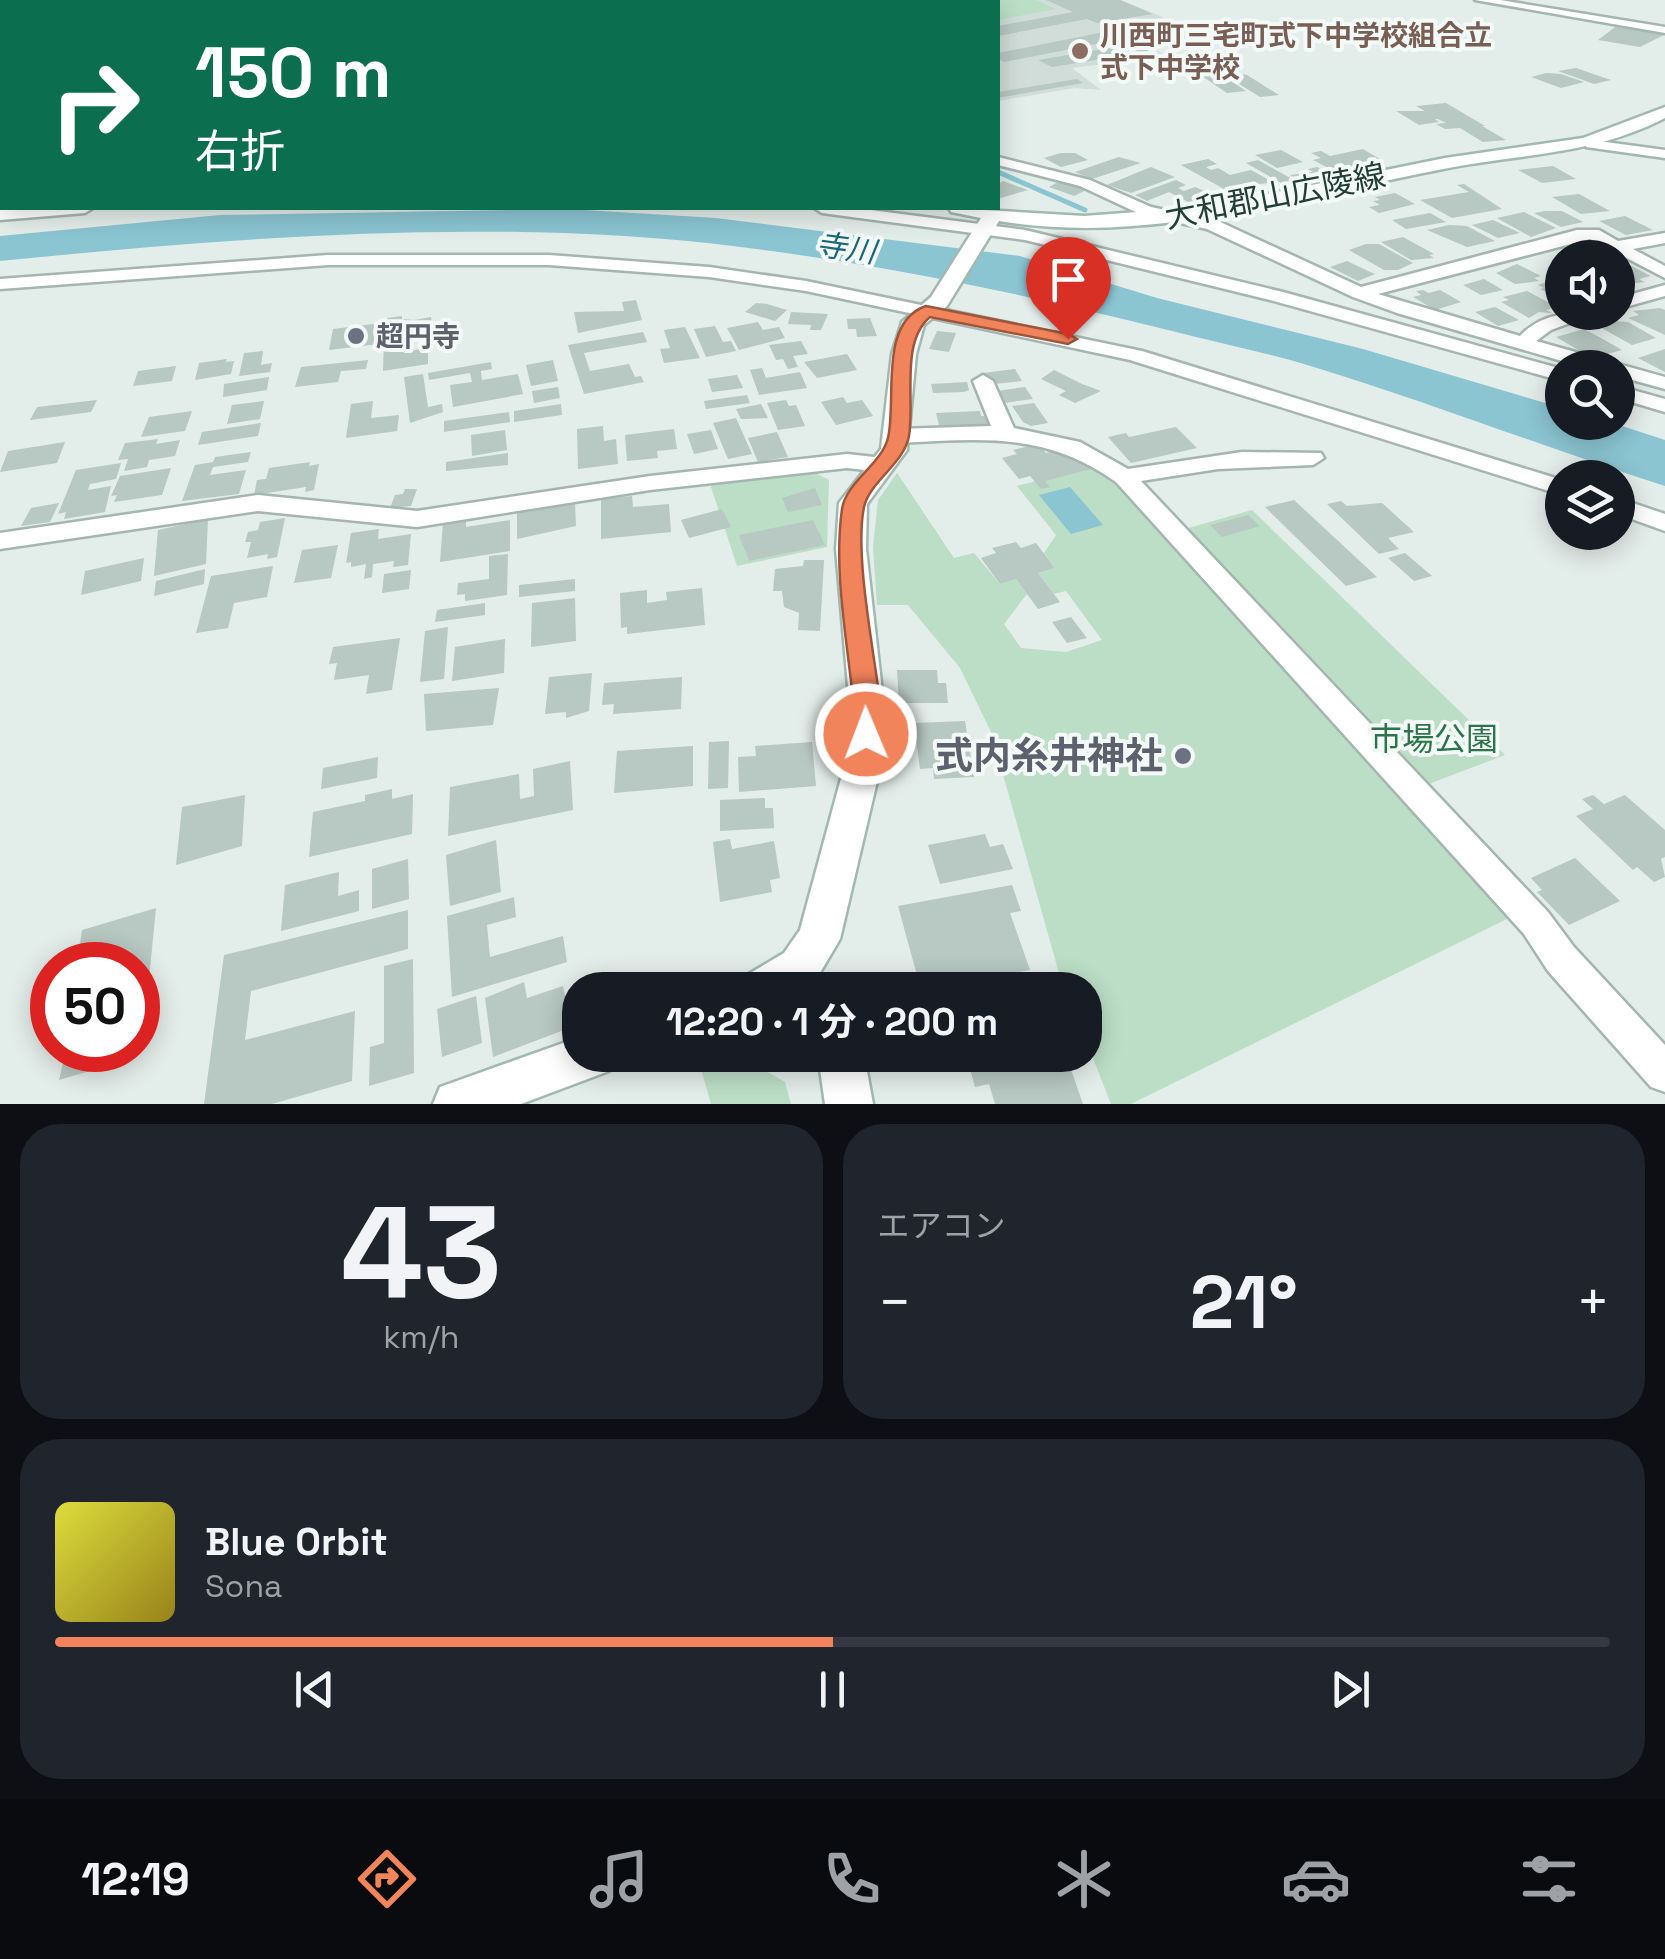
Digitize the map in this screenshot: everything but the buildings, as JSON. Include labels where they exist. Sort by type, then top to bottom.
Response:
[{"type":"main road","name":"大和郡山広陵線","points":[[961,210],[987,226],[1178,218],[1449,162],[1591,144],[1665,112]]},
{"type":"main road","points":[[809,972],[864,760],[868,709],[851,549],[854,504],[891,450],[904,354],[913,322],[933,306],[987,226]]},
{"type":"main road","points":[[457,1104],[562,1066]]},
{"type":"main road","points":[[843,1072],[849,1104]]},
{"type":"street","points":[[1480,0],[1665,30]]},
{"type":"street","points":[[1591,144],[1665,154]]},
{"type":"street","points":[[1000,162],[1084,183],[1146,210],[1212,224],[1360,293],[1546,350]]},
{"type":"street","points":[[0,216],[64,210]]},
{"type":"street","points":[[840,210],[987,226],[1276,296],[1545,370]]},
{"type":"street","points":[[1555,240],[1593,234],[1605,240]]},
{"type":"street","points":[[1635,243],[1665,238]]},
{"type":"street","points":[[1360,293],[1545,243]]},
{"type":"street","points":[[1635,256],[1665,274]]},
{"type":"street","points":[[0,284],[290,262],[593,261],[754,278],[933,306],[1135,355],[1545,483]]},
{"type":"street","points":[[290,262],[379,274]]},
{"type":"street","points":[[1635,299],[1665,290]]},
{"type":"street","points":[[1524,344],[1530,333],[1545,327]]},
{"type":"street","points":[[1635,375],[1665,383]]},
{"type":"street","points":[[983,381],[1005,433]]},
{"type":"street","points":[[1635,397],[1665,406]]},
{"type":"street","points":[[0,540],[258,502],[417,518],[650,483],[847,461],[891,450],[1005,433],[1059,439],[1104,460],[1124,477],[1536,923],[1561,959],[1665,1073]]},
{"type":"street","points":[[1124,477],[1194,462],[1259,456],[1313,458]]},
{"type":"street","points":[[1635,513],[1665,524]]},
{"type":"shaded area","name":"川西町三宅町式下中学校組合立 式下中学校","points":[[1000,0],[1121,0],[1167,19],[1118,28],[1166,56],[1072,68],[1101,90],[1075,88],[1000,101]]},
{"type":"green space","points":[[1000,0],[1036,0],[1056,9],[1000,20]]},
{"type":"green space","name":"式内糸井神社","points":[[1097,465],[1515,915],[1131,1104],[1111,1104],[1098,1072],[1102,1072],[1102,972],[1059,972],[991,732],[960,668],[908,605],[877,605],[873,547],[878,500],[897,473],[954,558],[974,553],[1000,584],[1016,579],[1027,594],[1004,624],[1021,648],[1066,652],[1102,640],[1066,591],[1054,594],[1038,573],[1055,568],[1044,553],[1056,535],[1017,486]]},
{"type":"green space","points":[[809,470],[829,480],[827,547],[737,566],[710,484]]},
{"type":"green space","name":"市場公園","points":[[1252,510],[1505,755],[1426,785],[1185,529]]},
{"type":"green space","points":[[702,1072],[768,1072],[785,1082],[791,1104],[711,1104]]},
{"type":"water","name":"寺川","points":[[584,210],[716,218],[1020,256],[1157,298],[1363,349],[1545,403],[1545,440],[1635,440],[1635,430],[1665,440],[1665,486],[1635,476],[1635,460],[1587,460],[1404,396],[1280,358],[1006,292],[788,253],[642,237],[458,232],[274,238],[0,261],[0,236],[220,215]]},
{"type":"water","points":[[1070,487],[1103,525],[1071,534],[1039,495]]},
{"type":"waterway","points":[[1000,173],[1085,210]]},
{"type":"place","name":"川西町三宅町式下中学校組合立 式下中学校","points":[[1080,51]]},
{"type":"place","name":"超円寺","points":[[356,336]]},
{"type":"place","name":"式内糸井神社","points":[[1183,756]]},
{"type":"route","points":[[866,734],[868,709],[851,549],[854,504],[894,450],[904,354],[913,322],[926,311],[1068,339]]}]
